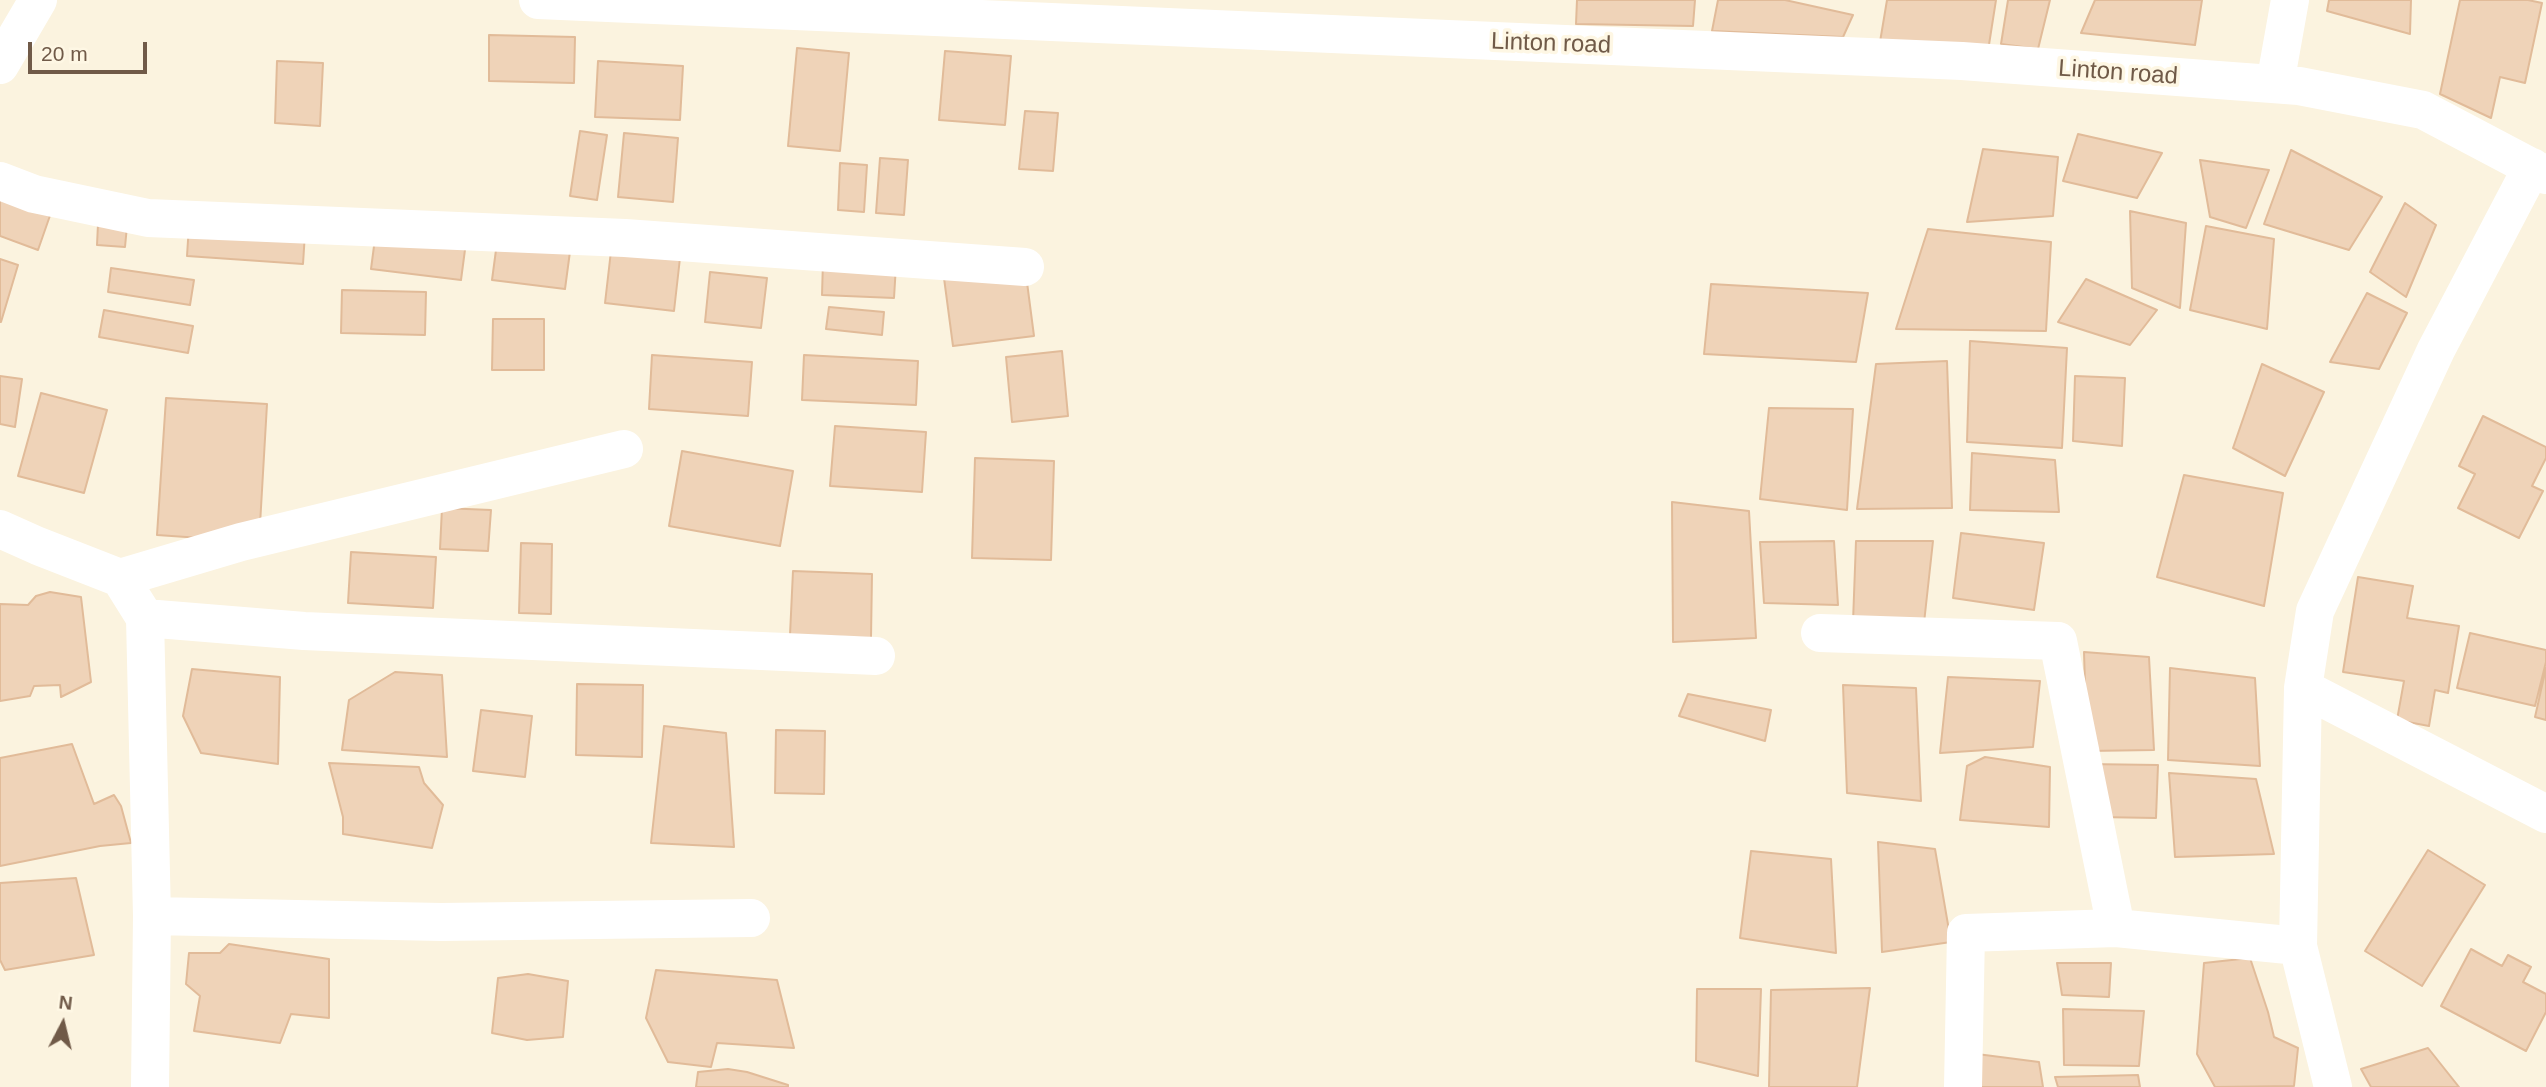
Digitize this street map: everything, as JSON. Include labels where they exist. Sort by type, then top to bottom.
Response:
[{"type":"street","points":[[0,65],[38,0]]},
{"type":"street","name":"Linton road","points":[[538,0],[1948,61],[2299,86],[2423,110],[2539,171]]},
{"type":"street","points":[[2275,85],[2290,0]]},
{"type":"street","points":[[2333,1087],[2298,946],[2303,688],[2315,611],[2436,350],[2539,171]]},
{"type":"street","points":[[0,181],[34,194],[148,218],[625,238],[1025,267]]},
{"type":"street","points":[[120,578],[241,542],[624,449]]},
{"type":"street","points":[[0,529],[120,578],[145,618],[152,916],[150,1087]]},
{"type":"street","points":[[145,618],[304,631],[876,656]]},
{"type":"street","points":[[1820,633],[2058,641],[2116,928]]},
{"type":"street","points":[[2303,688],[2546,814]]},
{"type":"street","points":[[152,916],[441,922],[751,918]]},
{"type":"street","points":[[1963,1087],[1966,933],[2116,928],[2298,946]]},
{"type":"building","points":[[1577,0],[1695,0],[1693,26],[1576,24]]},
{"type":"building","points":[[1718,0],[1785,0],[1853,15],[1843,37],[1712,31]]},
{"type":"building","points":[[1887,0],[1996,0],[1988,51],[1880,42]]},
{"type":"building","points":[[2008,0],[2050,0],[2038,49],[2001,44]]},
{"type":"building","points":[[2095,0],[2202,0],[2195,45],[2081,33]]},
{"type":"building","points":[[2329,0],[2411,0],[2410,34],[2327,11]]},
{"type":"building","points":[[2460,0],[2528,0],[2542,3],[2525,83],[2500,77],[2491,118],[2440,94]]},
{"type":"building","points":[[489,35],[575,37],[574,83],[489,81]]},
{"type":"building","points":[[797,48],[849,53],[840,151],[788,146]]},
{"type":"building","points":[[945,51],[1011,56],[1005,125],[939,120]]},
{"type":"building","points":[[277,61],[323,63],[320,126],[275,123]]},
{"type":"building","points":[[598,61],[683,66],[680,120],[595,117]]},
{"type":"building","points":[[1025,111],[1058,113],[1053,171],[1019,169]]},
{"type":"building","points":[[580,131],[607,135],[597,200],[570,196]]},
{"type":"building","points":[[624,133],[678,138],[673,202],[618,197]]},
{"type":"building","points":[[2078,134],[2162,153],[2137,198],[2063,181]]},
{"type":"building","points":[[1983,149],[2058,157],[2053,216],[1967,222]]},
{"type":"building","points":[[2291,150],[2382,197],[2349,250],[2264,224]]},
{"type":"building","points":[[880,158],[908,160],[904,215],[876,213]]},
{"type":"building","points":[[2200,160],[2269,170],[2246,228],[2210,217]]},
{"type":"building","points":[[840,163],[867,165],[864,212],[838,210]]},
{"type":"building","points":[[0,187],[53,207],[38,250],[0,236]]},
{"type":"building","points":[[2405,203],[2436,225],[2406,297],[2370,272]]},
{"type":"building","points":[[2130,211],[2186,223],[2180,308],[2132,288]]},
{"type":"building","points":[[98,224],[127,226],[125,247],[97,245]]},
{"type":"building","points":[[189,225],[305,233],[303,264],[187,256]]},
{"type":"building","points":[[2206,226],[2274,239],[2267,329],[2190,310]]},
{"type":"building","points":[[1928,229],[2051,242],[2046,331],[1896,329]]},
{"type":"building","points":[[376,231],[466,242],[461,280],[371,269]]},
{"type":"building","points":[[498,235],[571,244],[565,289],[492,280]]},
{"type":"building","points":[[611,251],[680,258],[674,311],[605,303]]},
{"type":"building","points":[[0,259],[18,265],[1,322],[0,322]]},
{"type":"building","points":[[823,261],[896,265],[894,298],[822,295]]},
{"type":"building","points":[[1025,267],[1034,336],[953,346],[944,278]]},
{"type":"building","points":[[111,268],[194,280],[190,305],[108,292]]},
{"type":"building","points":[[710,272],[767,278],[761,328],[705,322]]},
{"type":"building","points":[[2086,279],[2157,310],[2130,345],[2058,322]]},
{"type":"building","points":[[1711,284],[1868,293],[1856,362],[1704,354]]},
{"type":"building","points":[[342,290],[426,292],[425,335],[341,333]]},
{"type":"building","points":[[2367,293],[2407,313],[2379,369],[2330,362]]},
{"type":"building","points":[[829,307],[884,312],[882,335],[826,329]]},
{"type":"building","points":[[104,310],[193,326],[188,353],[99,337]]},
{"type":"building","points":[[493,319],[544,319],[544,370],[492,370]]},
{"type":"building","points":[[1970,341],[2067,348],[2062,448],[1967,442]]},
{"type":"building","points":[[1062,351],[1068,416],[1012,422],[1006,357]]},
{"type":"building","points":[[652,355],[752,362],[748,416],[649,409]]},
{"type":"building","points":[[804,355],[918,361],[916,405],[802,400]]},
{"type":"building","points":[[1947,361],[1952,508],[1857,509],[1876,364]]},
{"type":"building","points":[[2262,364],[2324,392],[2285,476],[2233,448]]},
{"type":"building","points":[[0,376],[22,379],[15,427],[0,424]]},
{"type":"building","points":[[2075,376],[2125,378],[2122,446],[2073,441]]},
{"type":"building","points":[[41,393],[107,410],[84,493],[18,476]]},
{"type":"building","points":[[166,398],[267,404],[259,542],[157,535]]},
{"type":"building","points":[[1769,408],[1853,409],[1847,510],[1760,499]]},
{"type":"building","points":[[2483,416],[2546,447],[2546,458],[2532,486],[2543,491],[2519,538],[2458,508],[2475,474],[2459,466]]},
{"type":"building","points":[[835,426],[926,432],[922,492],[830,486]]},
{"type":"building","points":[[682,451],[793,471],[780,546],[669,526]]},
{"type":"building","points":[[1972,453],[2055,460],[2059,512],[1970,510]]},
{"type":"building","points":[[975,458],[1054,461],[1051,560],[972,558]]},
{"type":"building","points":[[2184,475],[2283,493],[2264,606],[2157,577]]},
{"type":"building","points":[[1672,502],[1749,511],[1756,638],[1673,642]]},
{"type":"building","points":[[442,508],[491,510],[488,551],[440,549]]},
{"type":"building","points":[[1961,533],[2044,543],[2034,610],[1953,598]]},
{"type":"building","points":[[1834,541],[1838,605],[1764,603],[1760,542]]},
{"type":"building","points":[[1856,541],[1933,541],[1924,623],[1853,622]]},
{"type":"building","points":[[521,543],[552,544],[551,614],[519,613]]},
{"type":"building","points":[[351,552],[436,557],[433,608],[348,603]]},
{"type":"building","points":[[793,571],[872,574],[871,638],[790,635]]},
{"type":"building","points":[[2358,577],[2413,586],[2407,618],[2459,626],[2448,693],[2435,690],[2429,726],[2397,720],[2404,681],[2343,672]]},
{"type":"building","points":[[50,592],[81,597],[91,682],[61,697],[60,685],[34,686],[30,696],[0,701],[0,604],[28,605],[36,596]]},
{"type":"building","points":[[2470,633],[2546,650],[2546,662],[2535,706],[2457,688]]},
{"type":"building","points":[[2084,652],[2149,657],[2154,750],[2087,751]]},
{"type":"building","points":[[2170,668],[2255,678],[2260,766],[2168,760]]},
{"type":"building","points":[[2546,668],[2546,720],[2535,717]]},
{"type":"building","points":[[192,669],[280,677],[278,764],[201,753],[183,716]]},
{"type":"building","points":[[395,672],[442,675],[447,757],[342,750],[349,700]]},
{"type":"building","points":[[1948,677],[2040,681],[2033,747],[1940,753]]},
{"type":"building","points":[[577,684],[643,685],[642,757],[576,755]]},
{"type":"building","points":[[1843,685],[1916,688],[1921,801],[1847,793]]},
{"type":"building","points":[[1688,694],[1771,710],[1765,741],[1679,716]]},
{"type":"building","points":[[481,710],[532,716],[525,777],[473,771]]},
{"type":"building","points":[[664,726],[726,733],[734,847],[651,843]]},
{"type":"building","points":[[776,730],[825,731],[824,794],[775,793]]},
{"type":"building","points":[[72,744],[94,804],[114,795],[121,806],[131,843],[100,846],[0,866],[0,758]]},
{"type":"building","points":[[1985,757],[2050,767],[2049,827],[1960,820],[1967,766]]},
{"type":"building","points":[[329,763],[419,767],[424,783],[443,805],[432,848],[343,834],[343,817]]},
{"type":"building","points":[[2086,764],[2158,765],[2156,818],[2098,817]]},
{"type":"building","points":[[2169,773],[2256,779],[2274,854],[2175,857]]},
{"type":"building","points":[[1878,842],[1935,849],[1951,942],[1882,952]]},
{"type":"building","points":[[2428,850],[2485,885],[2422,986],[2365,951]]},
{"type":"building","points":[[1751,851],[1831,859],[1836,953],[1740,938]]},
{"type":"building","points":[[76,878],[94,955],[5,970],[0,960],[0,883]]},
{"type":"building","points":[[229,944],[329,959],[329,1018],[291,1014],[280,1043],[194,1031],[200,996],[186,984],[189,953],[220,953]]},
{"type":"building","points":[[2471,949],[2502,966],[2508,955],[2531,967],[2523,982],[2546,994],[2546,1012],[2526,1051],[2441,1006]]},
{"type":"building","points":[[2250,958],[2274,1037],[2298,1048],[2294,1086],[2215,1087],[2197,1054],[2204,963]]},
{"type":"building","points":[[2057,963],[2111,963],[2109,997],[2062,995]]},
{"type":"building","points":[[656,970],[777,980],[794,1048],[717,1043],[711,1067],[668,1062],[646,1018]]},
{"type":"building","points":[[528,974],[568,981],[563,1037],[527,1040],[492,1033],[498,978]]},
{"type":"building","points":[[1870,988],[1857,1087],[1769,1087],[1771,990]]},
{"type":"building","points":[[1697,989],[1761,989],[1758,1076],[1696,1061]]},
{"type":"building","points":[[2063,1009],[2144,1011],[2139,1066],[2064,1065]]},
{"type":"building","points":[[2428,1048],[2459,1087],[2371,1087],[2361,1069]]},
{"type":"building","points":[[1977,1054],[2039,1062],[2043,1087],[1975,1087]]},
{"type":"building","points":[[728,1069],[747,1072],[788,1087],[696,1087],[698,1072]]},
{"type":"building","points":[[2138,1075],[2140,1087],[2058,1087],[2055,1077]]}]
